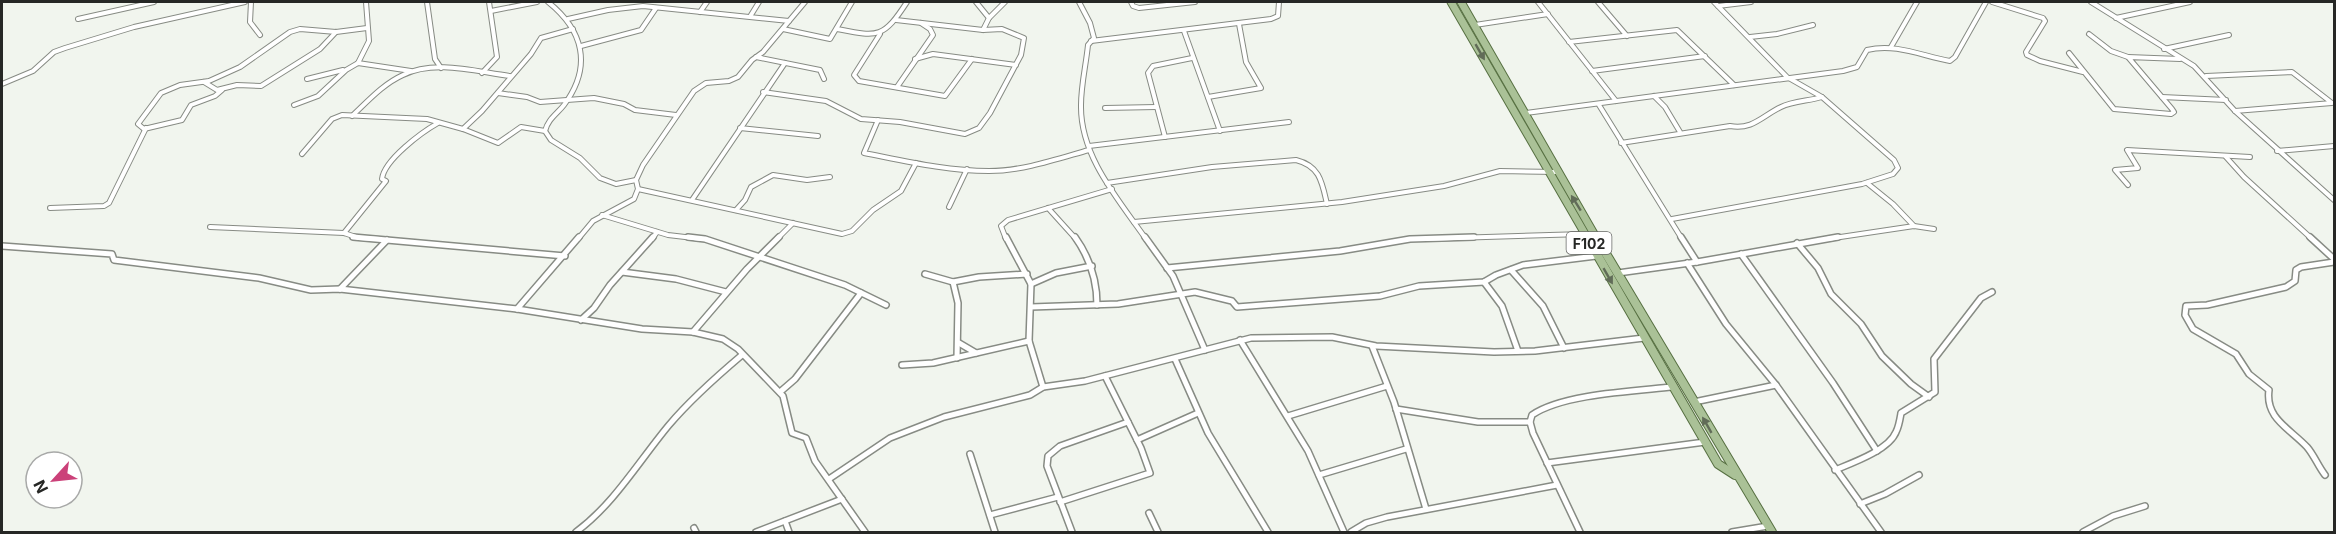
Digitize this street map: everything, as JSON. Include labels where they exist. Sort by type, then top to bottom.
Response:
[{"type":"main road","name":"F102","points":[[1451,2],[1718,464],[1736,476]]},
{"type":"main road","name":"F102","points":[[1461,2],[1557,172],[1736,476],[1770,529]]},
{"type":"street","points":[[78,19],[145,2],[154,2]]},
{"type":"street","points":[[2,84],[33,71],[54,52],[65,48],[134,27],[245,2]]},
{"type":"street","points":[[251,2],[250,22],[260,35]]},
{"type":"street","points":[[358,63],[369,42],[366,2]]},
{"type":"street","points":[[427,2],[435,58],[441,68]]},
{"type":"street","points":[[482,73],[497,57],[489,2]]},
{"type":"street","points":[[491,12],[537,2]]},
{"type":"street","points":[[544,131],[547,123],[568,100],[574,88],[582,56],[581,46],[568,20],[548,2]]},
{"type":"street","points":[[581,46],[641,30],[656,2]]},
{"type":"street","points":[[700,12],[707,2]]},
{"type":"street","points":[[751,15],[759,2]]},
{"type":"street","points":[[518,309],[593,221],[634,199],[638,189],[636,180],[643,165],[676,115],[700,87],[712,82],[734,80],[783,29],[805,2]]},
{"type":"street","points":[[783,29],[826,39],[833,38],[852,2]]},
{"type":"street","points":[[907,2],[890,28],[880,33],[854,75],[856,79],[945,96],[972,59]]},
{"type":"street","points":[[976,2],[989,18]]},
{"type":"street","points":[[983,30],[989,18],[1005,2]]},
{"type":"street","points":[[1079,2],[1090,23],[1094,38],[1091,41],[1083,74],[1080,106],[1089,148],[1107,183],[1167,268],[1205,350]]},
{"type":"street","points":[[1131,2],[1133,6],[1139,8],[1195,2]]},
{"type":"street","points":[[1091,41],[1276,18],[1280,10],[1279,2]]},
{"type":"street","points":[[1538,2],[1616,101]]},
{"type":"street","points":[[1598,2],[1627,36]]},
{"type":"street","points":[[1672,219],[1868,183],[1876,178],[1893,174],[1898,168],[1897,162],[1822,97],[1787,76],[1713,2]]},
{"type":"street","points":[[1718,6],[1751,2]]},
{"type":"street","points":[[1891,47],[1917,2]]},
{"type":"street","points":[[1526,114],[1850,69],[1857,67],[1867,50],[1891,47],[1937,59],[1953,60],[1986,2]]},
{"type":"street","points":[[1992,2],[2043,18],[2045,21],[2025,52],[2026,55],[2083,72]]},
{"type":"street","points":[[2091,2],[2183,59],[2206,76],[2235,111],[2334,200]]},
{"type":"street","points":[[2116,18],[2190,2]]},
{"type":"street","points":[[670,3],[670,9]]},
{"type":"street","points":[[568,20],[628,4],[751,15],[789,21]]},
{"type":"street","points":[[1474,25],[1548,14]]},
{"type":"street","points":[[763,92],[826,101],[858,118],[971,134],[988,115],[1006,79],[1016,65],[1023,51],[1024,38],[1012,31],[896,20]]},
{"type":"street","points":[[897,87],[933,35],[933,32],[921,22]]},
{"type":"street","points":[[1208,97],[1261,88],[1247,65],[1244,39],[1239,24]]},
{"type":"street","points":[[1750,37],[1777,34],[1813,25]]},
{"type":"street","points":[[336,32],[320,49],[261,86],[237,85],[222,90],[215,96],[191,105],[182,120],[146,128],[139,127],[139,121],[161,93],[180,85],[204,82],[246,64],[291,32],[300,30],[336,32],[367,28]]},
{"type":"street","points":[[463,129],[529,57],[541,38],[573,29]]},
{"type":"street","points":[[837,29],[880,33]]},
{"type":"street","points":[[1569,42],[1677,30],[1734,85]]},
{"type":"street","points":[[1184,31],[1220,131]]},
{"type":"street","points":[[2089,34],[2111,51],[2128,57],[2183,59]]},
{"type":"street","points":[[2164,49],[2229,34]]},
{"type":"street","points":[[2069,52],[2109,105],[2120,111],[2171,114],[2174,112],[2128,57]]},
{"type":"street","points":[[915,59],[933,54],[1016,65]]},
{"type":"street","points":[[1591,71],[1705,56]]},
{"type":"street","points":[[756,57],[820,70],[824,79]]},
{"type":"street","points":[[1165,137],[1148,76],[1149,69],[1192,58]]},
{"type":"street","points":[[294,105],[318,96],[346,70],[358,63],[412,71]]},
{"type":"street","points":[[692,200],[763,92],[774,81],[785,63]]},
{"type":"street","points":[[352,116],[390,83],[412,71],[441,68],[510,76]]},
{"type":"street","points":[[307,79],[316,78],[326,72],[346,70]]},
{"type":"street","points":[[2206,76],[2292,72],[2332,103],[2235,111]]},
{"type":"street","points":[[204,82],[212,88],[222,90]]},
{"type":"street","points":[[498,93],[521,96],[540,102],[594,98],[624,104],[631,109],[676,115]]},
{"type":"street","points":[[1654,96],[1665,107],[1680,132]]},
{"type":"street","points":[[2162,96],[2226,100]]},
{"type":"street","points":[[1621,142],[1730,126],[1744,128],[1768,117],[1782,106],[1822,97]]},
{"type":"street","points":[[1599,105],[1697,262]]},
{"type":"street","points":[[1105,108],[1156,107]]},
{"type":"street","points":[[302,154],[335,117],[421,119],[463,129],[498,143],[521,127],[544,131],[551,140],[580,158],[600,178],[616,184],[636,180]]},
{"type":"street","points":[[878,120],[864,153],[916,163],[989,171],[1027,167],[1089,148],[1289,122]]},
{"type":"street","points":[[344,233],[386,181],[382,175],[396,157],[419,135],[438,123]]},
{"type":"street","points":[[50,208],[101,206],[109,203],[135,149],[146,134],[146,128]]},
{"type":"street","points":[[740,128],[818,136]]},
{"type":"street","points":[[2277,151],[2334,146]]},
{"type":"street","points":[[2128,184],[2115,170],[2138,168],[2127,150],[2250,157]]},
{"type":"street","points":[[2226,157],[2244,177],[2334,260]]},
{"type":"street","points":[[1107,183],[1239,164],[1300,160],[1312,166],[1322,182],[1327,204]]},
{"type":"street","points":[[638,189],[842,234],[852,231],[873,210],[901,191],[916,163]]},
{"type":"street","points":[[949,207],[968,169]]},
{"type":"street","points":[[1134,222],[1327,204],[1444,186],[1500,171],[1557,172]]},
{"type":"street","points":[[736,210],[752,187],[772,175],[807,180],[830,177]]},
{"type":"street","points":[[1868,183],[1914,226]]},
{"type":"street","points":[[1043,387],[1029,341],[1031,284],[1001,226],[1008,220],[1112,189]]},
{"type":"street","points":[[1048,208],[1071,232],[1092,266],[1099,288],[1097,305]]},
{"type":"street","points":[[602,215],[657,232],[705,239],[824,278],[886,305]]},
{"type":"street","points":[[693,332],[726,292],[793,223]]},
{"type":"street","points":[[1618,273],[1914,226],[1934,229]]},
{"type":"street","points":[[210,227],[344,233],[361,239],[426,246],[565,256]]},
{"type":"street","points":[[581,320],[596,308],[609,286],[657,232]]},
{"type":"street","points":[[1167,268],[1340,251],[1410,239],[1584,234]]},
{"type":"street","points":[[340,289],[387,240]]},
{"type":"street","points":[[1797,243],[1818,268],[1831,294],[1858,321],[1882,356],[1929,398]]},
{"type":"street","points":[[2,246],[112,254],[114,260],[259,278],[311,290],[340,289],[518,309],[642,329],[693,332],[723,339],[780,392],[786,402],[792,433],[806,438],[815,461],[865,532]]},
{"type":"street","points":[[1741,254],[1833,383],[1877,451]]},
{"type":"street","points":[[1031,307],[1138,302],[1195,292],[1232,301],[1237,308],[1380,296],[1419,286],[1484,282],[1491,276],[1547,261],[1596,256]]},
{"type":"street","points":[[2325,474],[2315,462],[2309,449],[2272,413],[2267,403],[2269,390],[2245,369],[2240,357],[2194,329],[2185,318],[2184,312],[2186,306],[2207,305],[2286,286],[2295,281],[2296,270],[2301,267],[2334,260]]},
{"type":"street","points":[[1687,263],[1726,324],[1776,385],[1881,532]]},
{"type":"street","points":[[1031,284],[1056,273],[1092,266]]},
{"type":"street","points":[[1511,270],[1543,306],[1564,348]]},
{"type":"street","points":[[622,272],[676,279],[726,292]]},
{"type":"street","points":[[925,274],[953,282],[979,277],[1027,274]]},
{"type":"street","points":[[953,282],[958,303],[957,358]]},
{"type":"street","points":[[1484,282],[1498,296],[1505,308],[1518,351]]},
{"type":"street","points":[[1835,470],[1877,451],[1896,434],[1901,413],[1929,398],[1936,388],[1931,369],[1934,359],[1981,298],[1992,292]]},
{"type":"street","points":[[780,392],[795,379],[861,293]]},
{"type":"street","points":[[829,479],[890,438],[944,417],[1030,395],[1043,387],[1105,376],[1240,340],[1293,336],[1332,337],[1372,346],[1405,349],[1518,351],[1644,338]]},
{"type":"street","points":[[1240,340],[1288,416],[1319,476],[1344,532]]},
{"type":"street","points":[[902,365],[933,363],[1029,341]]},
{"type":"street","points":[[959,343],[976,353]]},
{"type":"street","points":[[1372,346],[1396,409],[1406,449],[1426,509]]},
{"type":"street","points":[[576,532],[595,519],[670,424],[708,384],[742,355]]},
{"type":"street","points":[[1175,359],[1208,433],[1268,532]]},
{"type":"street","points":[[990,515],[1059,499],[1150,473],[1137,440],[1105,376]]},
{"type":"street","points":[[1694,402],[1776,385]]},
{"type":"street","points":[[1288,416],[1387,386]]},
{"type":"street","points":[[1580,532],[1530,422],[1533,414],[1541,407],[1586,398],[1672,387]]},
{"type":"street","points":[[1396,409],[1478,422],[1530,422]]},
{"type":"street","points":[[1137,440],[1198,413]]},
{"type":"street","points":[[1072,532],[1047,466],[1047,457],[1051,451],[1128,422]]},
{"type":"street","points":[[1547,463],[1705,442]]},
{"type":"street","points":[[1319,476],[1406,449]]},
{"type":"street","points":[[970,454],[994,532]]},
{"type":"street","points":[[1860,504],[1885,494],[1919,475]]},
{"type":"street","points":[[1351,532],[1366,523],[1426,509],[1557,484]]},
{"type":"street","points":[[756,532],[842,499]]},
{"type":"street","points":[[2083,532],[2113,516],[2145,506]]},
{"type":"street","points":[[1149,513],[1158,532]]},
{"type":"street","points":[[784,521],[789,532]]},
{"type":"street","points":[[1732,532],[1770,529]]}]
